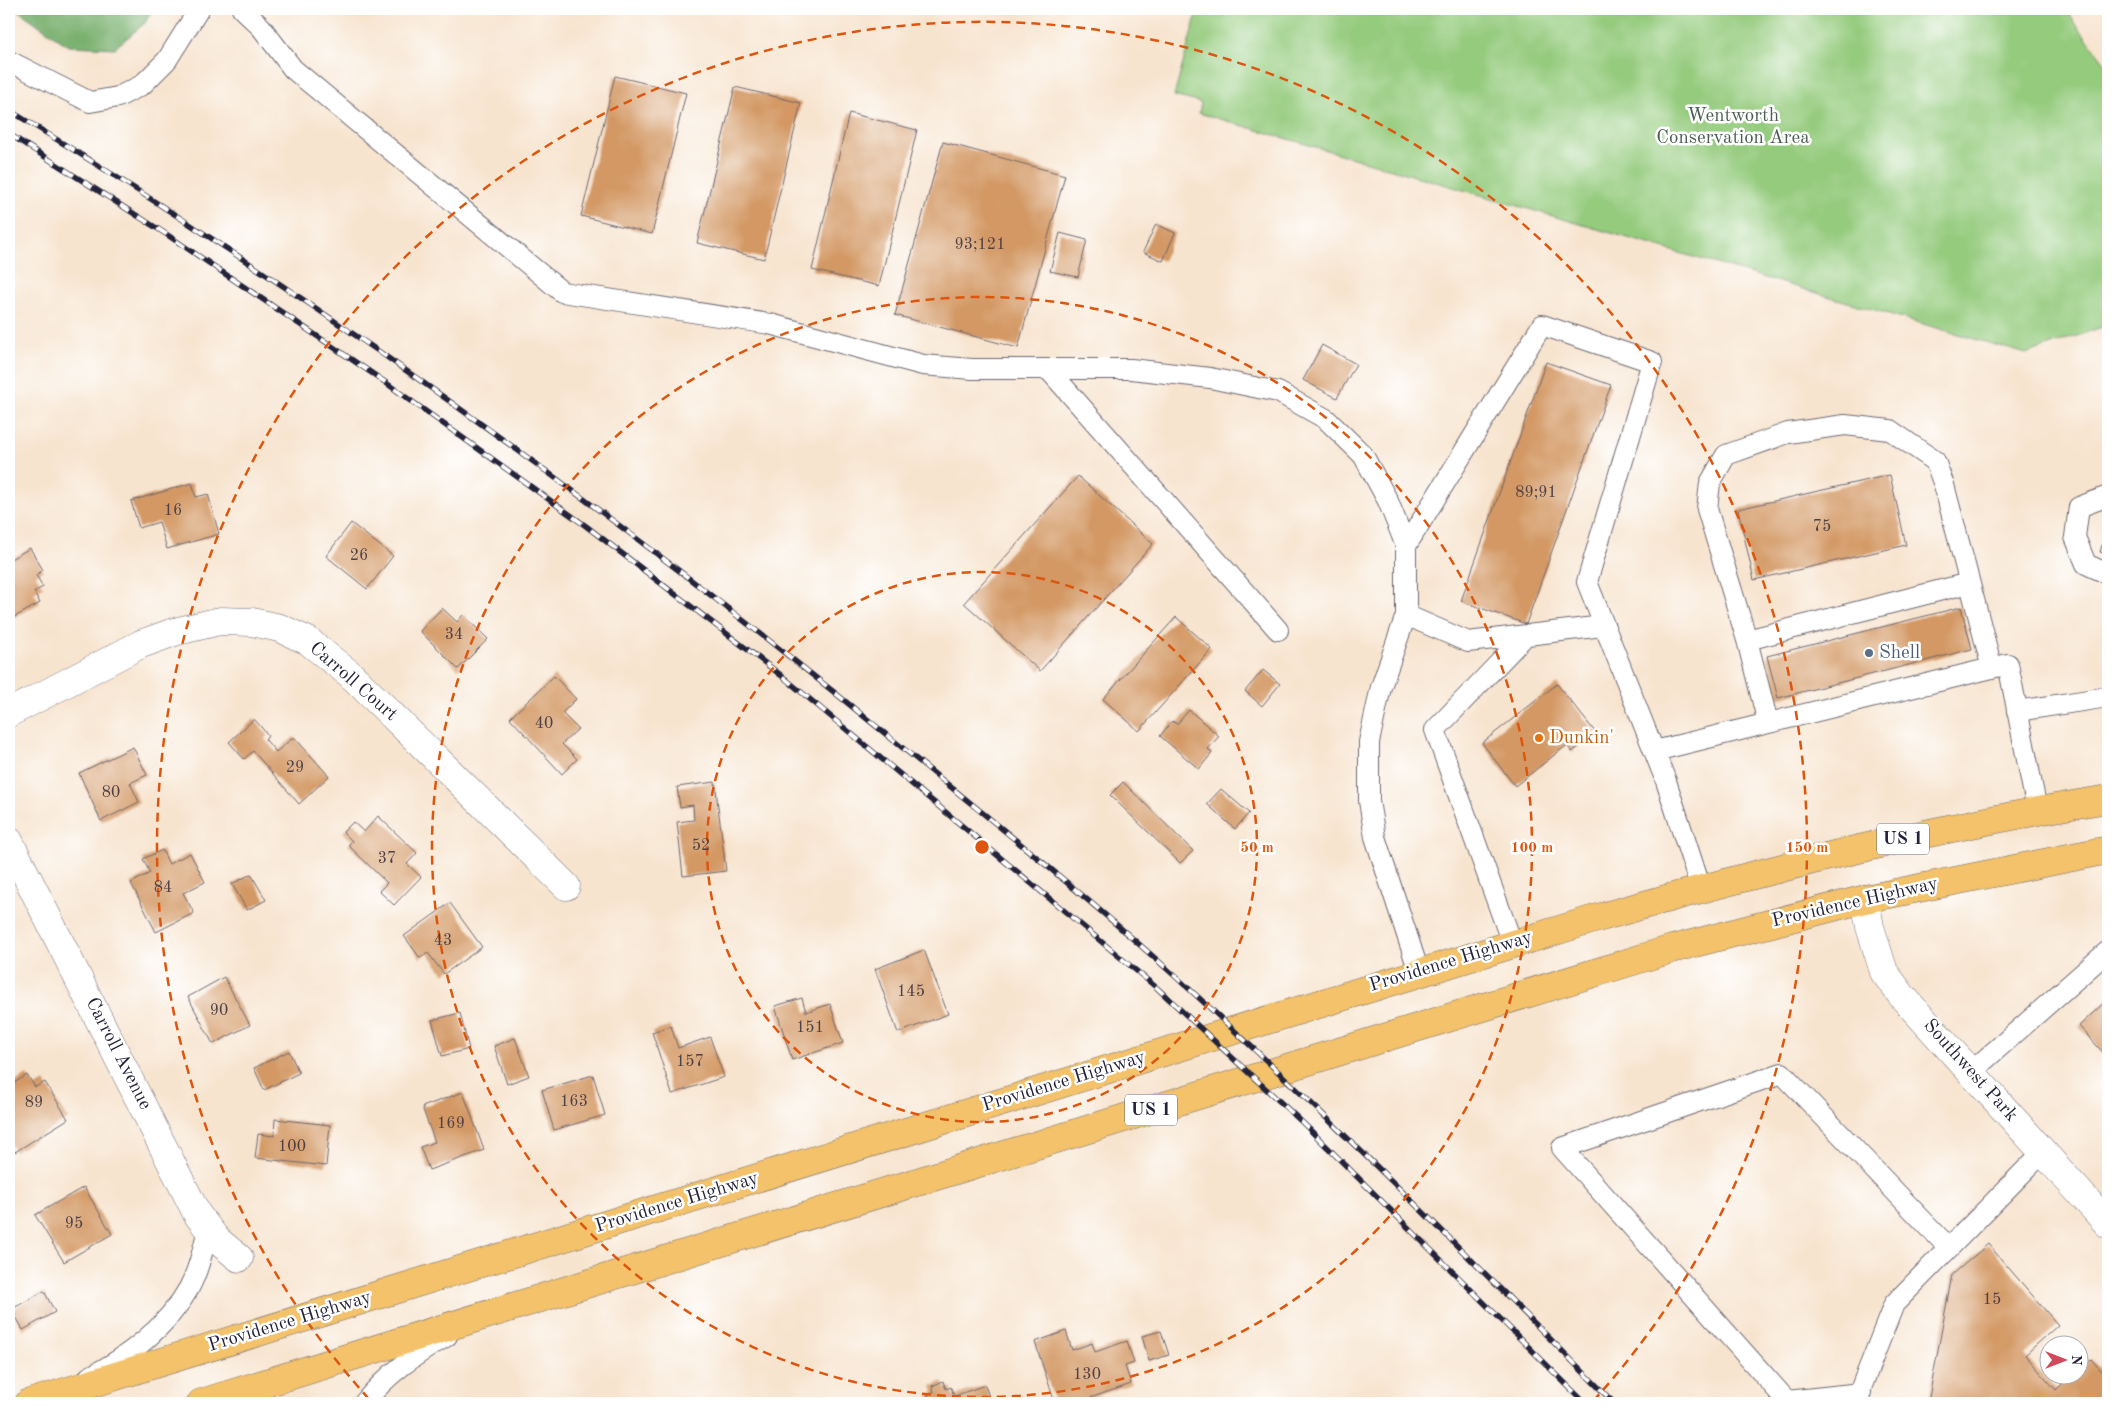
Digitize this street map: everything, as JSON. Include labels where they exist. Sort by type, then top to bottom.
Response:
[{"type":"main road","name":"Providence Highway","points":[[34,1402],[1419,972],[1700,889],[1854,850],[2037,810],[2108,799]]},
{"type":"main road","name":"Providence Highway","points":[[201,1403],[1672,949],[1865,899],[2108,850]]},
{"type":"street","name":"Carroll Court","points":[[9,713],[141,644],[174,632],[220,621],[252,622],[280,628],[308,641],[344,669],[566,886]]},
{"type":"street","name":"Carroll Avenue","points":[[9,841],[197,1214],[227,1250],[239,1258]]},
{"type":"street","name":"Southwest Park","points":[[1865,899],[1870,927],[1884,972],[1902,996],[2108,1224]]},
{"type":"lane","points":[[9,61],[90,102],[118,96],[142,85],[167,60],[199,9]]},
{"type":"lane","points":[[242,9],[261,27],[293,69],[562,292],[770,324],[923,365],[972,369],[1131,369],[1210,378],[1278,392],[1326,419],[1363,456],[1388,501],[1406,546],[1406,614],[1381,687],[1369,742],[1369,801],[1375,837],[1419,972]]},
{"type":"lane","points":[[1406,546],[1542,325],[1652,362],[1587,582],[1603,626],[1655,751],[1700,889]]},
{"type":"lane","points":[[1048,369],[1278,630]]},
{"type":"lane","points":[[1768,723],[1747,640],[1707,509],[1710,483],[1726,456],[1788,433],[1845,425],[1890,430],[1935,461],[1944,485],[1992,668]]},
{"type":"lane","points":[[2108,496],[2079,507],[2075,537],[2086,564],[2108,574]]},
{"type":"lane","points":[[1747,640],[1970,583]]},
{"type":"lane","points":[[1406,614],[1468,642],[1603,626]]},
{"type":"lane","points":[[1512,944],[1435,730],[1526,635]]},
{"type":"lane","points":[[1655,751],[2008,664],[2037,810]]},
{"type":"lane","points":[[2017,711],[2108,696]]},
{"type":"lane","points":[[1971,1072],[2108,951]]},
{"type":"lane","points":[[1949,1248],[1782,1073],[1562,1148],[1787,1400],[1860,1398],[1894,1304],[1949,1248],[2043,1152]]},
{"type":"lane","points":[[34,1402],[95,1373],[126,1354],[170,1315],[189,1288],[200,1262],[208,1229]]},
{"type":"lane","points":[[364,1403],[378,1386],[419,1352],[479,1318]]},
{"type":"green space","points":[[16,9],[153,9],[145,23],[115,48],[68,46]]},
{"type":"green space","name":"Wentworth Conservation Area","points":[[1198,9],[2065,9],[2108,67],[2108,325],[2026,354],[1199,113],[1201,103],[1174,96]]},
{"type":"building","points":[[615,76],[686,93],[652,234],[581,216]]},
{"type":"building","points":[[735,87],[801,103],[764,259],[697,243]]},
{"type":"building","points":[[849,113],[917,130],[879,286],[812,270]]},
{"type":"building","points":[[943,142],[1065,175],[1018,348],[895,315]]},
{"type":"building","points":[[1156,224],[1175,233],[1163,261],[1143,252]]},
{"type":"building","points":[[1060,233],[1087,240],[1078,277],[1050,271]]},
{"type":"building","points":[[1322,345],[1356,364],[1337,398],[1303,380]]},
{"type":"building","points":[[1546,362],[1611,385],[1526,624],[1461,601]]},
{"type":"building","points":[[1890,475],[1906,545],[1754,580],[1738,509]]},
{"type":"building","points":[[1078,476],[1153,544],[1040,671],[964,603]]},
{"type":"building","points":[[192,483],[196,497],[208,494],[219,534],[167,549],[159,522],[139,528],[131,501]]},
{"type":"building","points":[[351,523],[393,556],[367,589],[326,556]]},
{"type":"building","points":[[2108,526],[2108,554],[2100,552]]},
{"type":"building","points":[[30,548],[43,570],[36,575],[43,587],[34,592],[40,603],[9,620],[9,560]]},
{"type":"building","name":"Shell","points":[[1961,607],[1972,649],[1778,698],[1767,656]]},
{"type":"building","points":[[442,608],[457,622],[463,615],[488,639],[458,669],[420,631]]},
{"type":"building","points":[[1176,617],[1212,649],[1139,731],[1103,699]]},
{"type":"building","points":[[1263,670],[1280,684],[1262,706],[1245,691]]},
{"type":"building","points":[[554,676],[576,699],[562,713],[578,729],[562,744],[577,759],[562,774],[510,718]]},
{"type":"building","name":"Dunkin'","points":[[1557,684],[1596,733],[1572,752],[1567,745],[1515,786],[1482,743]]},
{"type":"building","points":[[1189,710],[1219,736],[1208,749],[1212,753],[1199,769],[1160,736],[1172,721],[1177,724]]},
{"type":"building","points":[[254,719],[268,735],[265,739],[276,752],[294,737],[329,776],[299,804],[253,751],[244,759],[229,742]]},
{"type":"building","points":[[133,747],[147,775],[130,783],[139,802],[101,821],[79,773]]},
{"type":"building","points":[[715,782],[726,871],[683,876],[677,822],[694,820],[693,805],[680,807],[677,787]]},
{"type":"building","points":[[1123,782],[1193,851],[1180,863],[1110,795]]},
{"type":"building","points":[[1221,789],[1249,813],[1235,829],[1207,804]]},
{"type":"building","points":[[378,816],[417,853],[407,864],[421,877],[394,905],[379,891],[387,883],[348,845],[352,841],[343,832],[353,822],[364,832]]},
{"type":"building","points":[[162,850],[169,864],[190,853],[205,882],[183,893],[194,913],[156,932],[131,883],[150,873],[143,859]]},
{"type":"building","points":[[251,874],[266,900],[247,910],[232,884]]},
{"type":"building","points":[[450,903],[482,947],[444,974],[428,953],[420,958],[404,936]]},
{"type":"building","points":[[924,950],[948,1014],[898,1033],[875,969]]},
{"type":"building","points":[[224,977],[250,1025],[213,1044],[188,997]]},
{"type":"building","points":[[802,998],[806,1012],[830,1004],[843,1043],[792,1060],[775,1006]]},
{"type":"building","points":[[2108,999],[2108,1058],[2079,1026]]},
{"type":"building","points":[[460,1013],[469,1049],[442,1056],[432,1020]]},
{"type":"building","points":[[671,1026],[678,1048],[710,1037],[724,1077],[672,1094],[652,1032]]},
{"type":"building","points":[[515,1038],[529,1076],[507,1084],[494,1046]]},
{"type":"building","points":[[289,1051],[299,1073],[264,1090],[254,1068]]},
{"type":"building","points":[[27,1075],[35,1087],[45,1082],[68,1119],[15,1152],[9,1142],[9,1086]]},
{"type":"building","points":[[593,1075],[605,1115],[554,1130],[542,1090]]},
{"type":"building","points":[[463,1092],[484,1150],[429,1170],[420,1147],[435,1142],[422,1107]]},
{"type":"building","points":[[275,1119],[330,1125],[326,1166],[255,1158],[258,1134],[274,1136]]},
{"type":"building","points":[[84,1187],[112,1234],[64,1262],[35,1215]]},
{"type":"building","points":[[1988,1244],[2058,1325],[2048,1334],[2040,1334],[2040,1341],[2025,1355],[2040,1372],[2040,1384],[2051,1384],[2056,1390],[2062,1384],[2090,1384],[2091,1359],[2108,1378],[2108,1403],[1928,1403],[1952,1275]]},
{"type":"building","points":[[44,1291],[55,1312],[23,1330],[12,1309]]},
{"type":"building","points":[[1066,1331],[1072,1350],[1092,1343],[1095,1352],[1127,1341],[1134,1363],[1125,1366],[1131,1384],[1075,1403],[1055,1403],[1035,1342]]},
{"type":"building","points":[[1161,1331],[1169,1355],[1149,1361],[1142,1336]]},
{"type":"building","points":[[943,1381],[946,1389],[951,1387],[954,1396],[985,1385],[991,1403],[931,1403],[928,1394],[934,1392],[932,1386]]},
{"type":"railway","points":[[9,110],[128,184],[245,261],[476,420],[589,503],[811,674],[1113,921],[1175,976],[1342,1133],[1452,1240],[1614,1403]]},
{"type":"railway","points":[[9,134],[166,234],[382,380],[586,526],[782,676],[1157,988],[1303,1123],[1585,1403]]},
{"type":"place","name":"Shell","points":[[1869,653]]},
{"type":"place","name":"Dunkin'","points":[[1539,738]]}]
